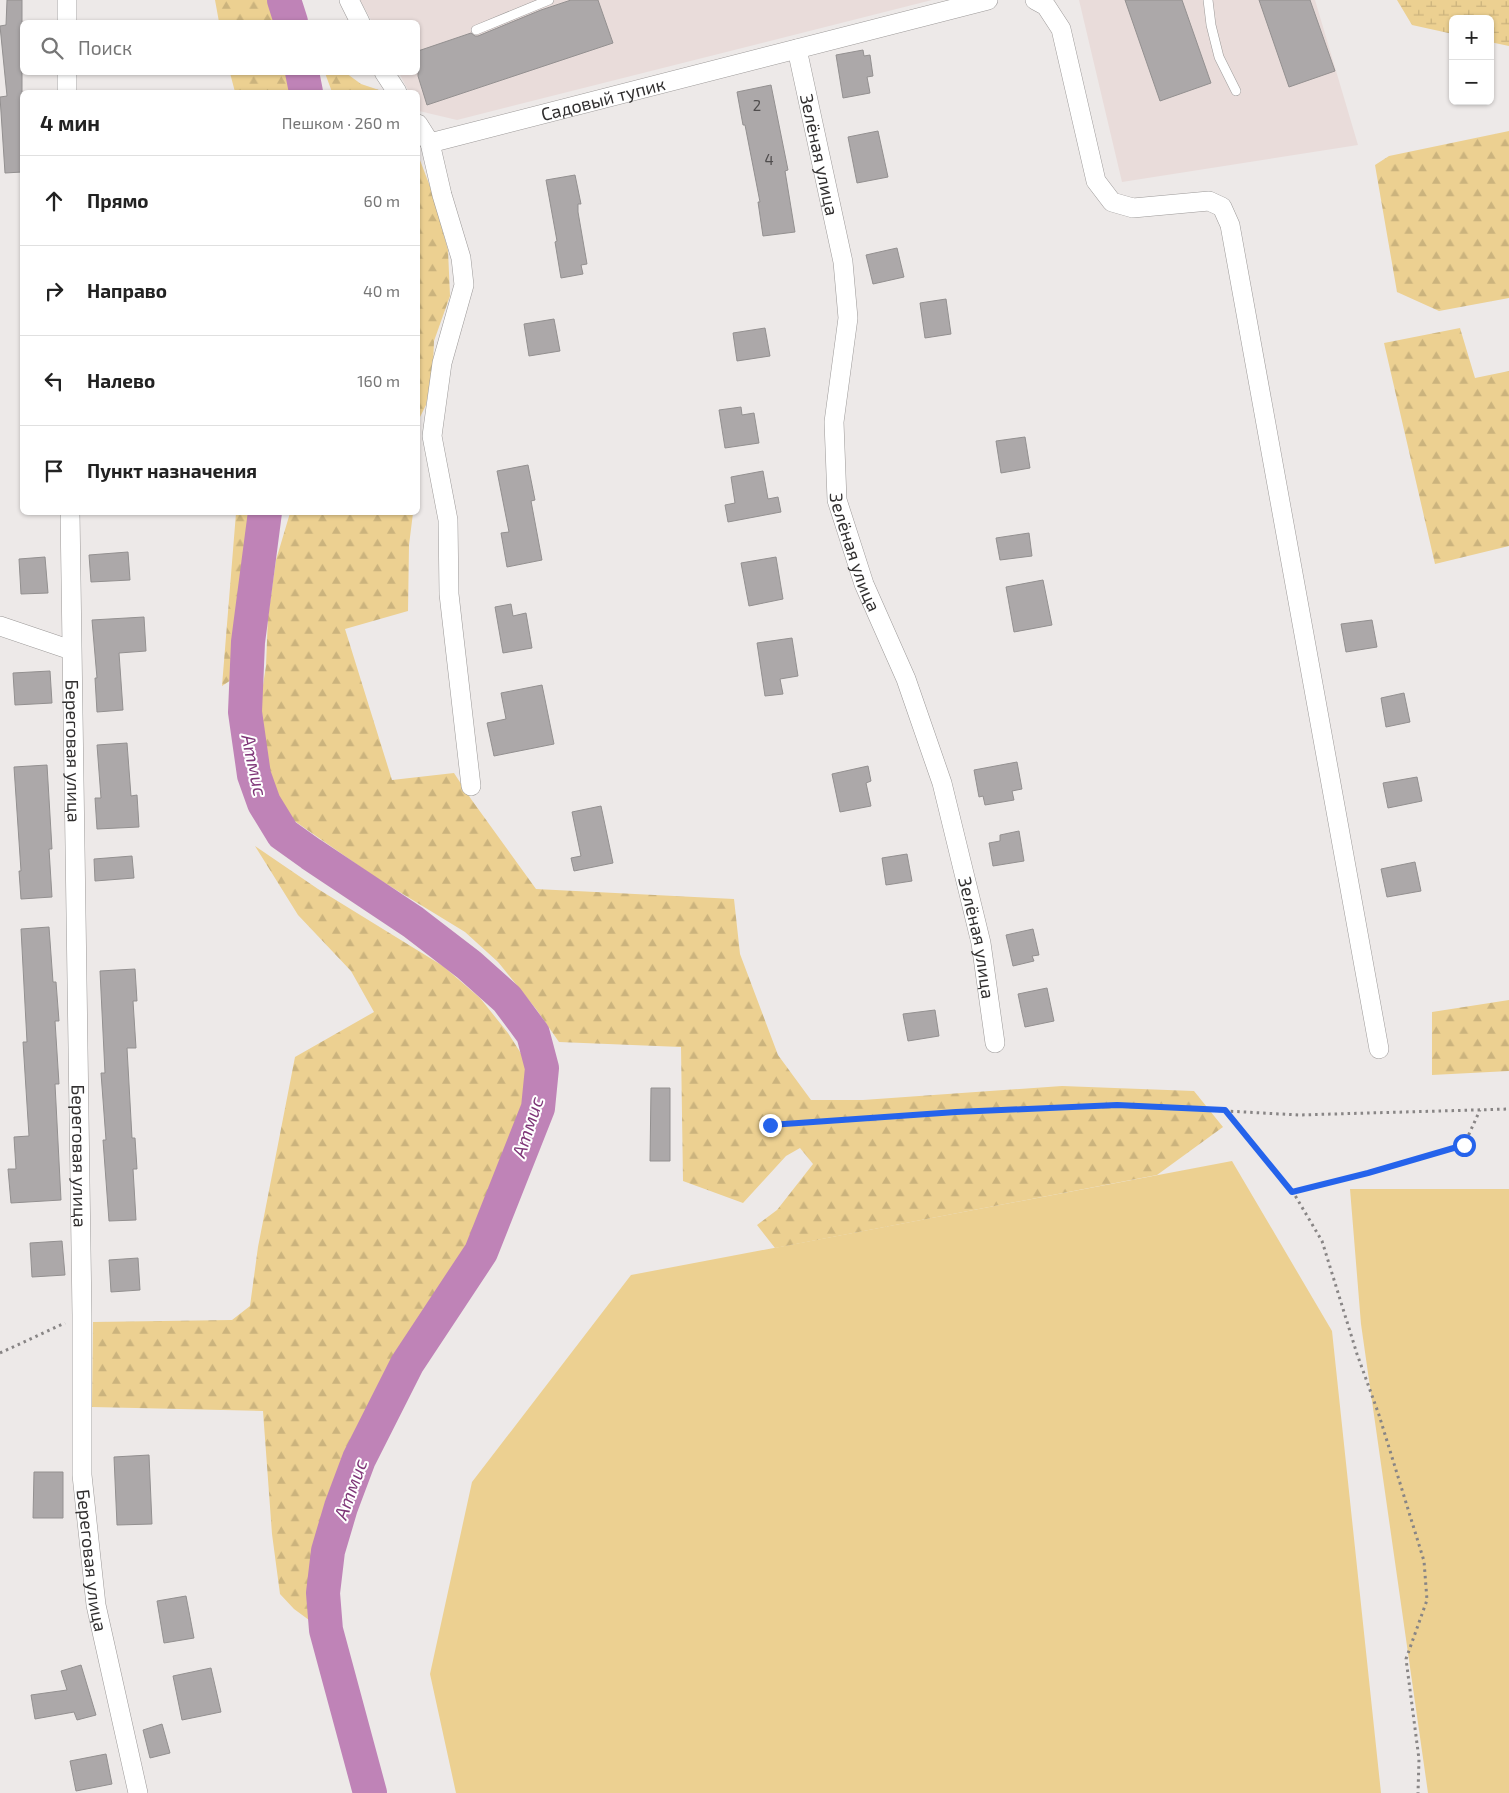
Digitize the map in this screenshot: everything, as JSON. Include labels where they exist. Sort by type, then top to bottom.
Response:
[{"type":"street","points":[[66,0],[67,20]]},
{"type":"street","points":[[349,0],[359,20]]},
{"type":"street","name":"Садовый тупик","points":[[430,143],[988,0]]},
{"type":"street","points":[[1035,0],[1046,6],[1061,29],[1096,181],[1112,202],[1133,208],[1209,201],[1222,207],[1230,225],[1379,1049]]},
{"type":"street","name":"Зелёная улица","points":[[798,49],[844,271],[848,318],[834,422],[837,500],[864,584],[906,679],[942,783],[981,943],[995,1043]]},
{"type":"street","points":[[67,75],[67,90]]},
{"type":"street","points":[[386,75],[396,90]]},
{"type":"street","points":[[420,127],[430,143],[442,195],[461,258],[464,285],[442,363],[432,436],[448,520],[449,594],[471,786]]},
{"type":"street","name":"Береговая улица","points":[[70,515],[70,650],[82,1315],[82,1475],[96,1605],[138,1793]]},
{"type":"street","points":[[0,626],[70,650]]},
{"type":"lane","points":[[476,30],[549,0]]},
{"type":"lane","points":[[1208,0],[1211,25],[1219,57],[1236,91]]},
{"type":"path","points":[[770,1125],[956,1112],[1117,1105],[1299,1114],[1509,1109]]},
{"type":"path","points":[[1225,1110],[1292,1192],[1322,1241],[1424,1561],[1426,1600],[1406,1659],[1418,1759],[1418,1793]]},
{"type":"path","points":[[1292,1192],[1368,1173],[1464,1145],[1480,1110]]},
{"type":"path","points":[[0,1353],[82,1315]]},
{"type":"shaded area","points":[[360,0],[932,0],[457,120],[420,111],[420,90],[408,90],[400,75],[420,75],[420,20],[371,20]]},
{"type":"shaded area","points":[[1079,0],[1315,0],[1358,145],[1122,182]]},
{"type":"green space","points":[[215,0],[271,0],[279,20],[219,20]]},
{"type":"green space","points":[[1397,0],[1509,0],[1509,46],[1494,43],[1494,15],[1449,15],[1449,33],[1412,25]]},
{"type":"green space","points":[[231,75],[291,75],[293,90],[234,90]]},
{"type":"green space","points":[[326,75],[349,75],[361,84],[379,90],[331,90]]},
{"type":"green space","points":[[1509,131],[1509,298],[1439,311],[1397,292],[1375,165],[1389,156]]},
{"type":"green space","points":[[420,160],[431,189],[448,250],[450,296],[434,341],[433,366],[426,405],[420,417]]},
{"type":"green space","points":[[1460,328],[1475,378],[1509,371],[1509,546],[1435,564],[1384,343]]},
{"type":"green space","points":[[236,515],[253,515],[249,531],[237,676],[222,686]]},
{"type":"green space","points":[[289,515],[413,515],[409,545],[408,611],[345,629],[392,780],[454,773],[536,889],[734,899],[740,954],[778,1055],[811,1100],[863,1100],[1062,1086],[1194,1091],[1223,1127],[1157,1175],[775,1248],[757,1225],[777,1210],[813,1164],[800,1148],[786,1156],[743,1203],[683,1181],[681,1047],[559,1042],[536,1009],[498,962],[465,932],[375,877],[283,813],[272,796],[266,773],[261,698],[266,666],[268,616],[276,560]]},
{"type":"green space","points":[[255,846],[318,889],[443,966],[480,998],[508,1033],[522,1055],[532,1087],[531,1101],[509,1150],[501,1186],[484,1221],[416,1336],[391,1374],[376,1407],[352,1467],[330,1532],[324,1572],[315,1608],[309,1620],[294,1609],[280,1594],[272,1534],[263,1411],[92,1407],[93,1322],[232,1320],[250,1306],[258,1247],[295,1057],[374,1012],[351,971],[298,915]]},
{"type":"green space","points":[[1509,1000],[1509,1071],[1432,1075],[1432,1012]]},
{"type":"green space","points":[[1232,1161],[1332,1331],[1381,1793],[456,1793],[430,1674],[472,1482],[631,1275]]},
{"type":"green space","points":[[1350,1189],[1509,1189],[1509,1793],[1428,1793],[1361,1324]]},
{"type":"building","points":[[7,0],[22,0],[22,20],[20,20],[20,75],[22,75],[22,90],[20,90],[20,172],[5,173],[0,97],[7,96],[0,26],[6,25]]},
{"type":"building","points":[[571,0],[598,0],[613,43],[427,105],[418,76],[420,75],[420,50],[471,33],[478,36],[541,10]]},
{"type":"building","points":[[1125,0],[1182,0],[1211,83],[1160,101]]},
{"type":"building","points":[[1259,0],[1310,0],[1335,71],[1289,87]]},
{"type":"building","points":[[863,50],[864,56],[870,55],[873,76],[867,77],[870,93],[843,98],[836,55]]},
{"type":"building","points":[[771,85],[788,170],[785,171],[795,232],[763,236],[758,202],[760,202],[737,92]]},
{"type":"building","points":[[878,131],[888,177],[857,183],[848,137]]},
{"type":"building","points":[[575,175],[581,204],[578,204],[578,212],[587,264],[581,265],[583,274],[561,278],[555,242],[557,241],[546,180]]},
{"type":"building","points":[[897,248],[904,277],[873,284],[866,255]]},
{"type":"building","points":[[946,299],[951,334],[925,338],[920,303]]},
{"type":"building","points":[[554,319],[560,351],[529,356],[524,324]]},
{"type":"building","points":[[765,328],[770,356],[737,361],[733,333]]},
{"type":"building","points":[[741,407],[742,415],[754,413],[759,443],[725,448],[719,410]]},
{"type":"building","points":[[1025,437],[1030,468],[1001,473],[996,441]]},
{"type":"building","points":[[528,465],[535,500],[531,501],[542,560],[507,567],[501,533],[509,532],[497,471]]},
{"type":"building","points":[[763,471],[768,499],[778,497],[781,512],[728,522],[725,505],[735,503],[731,477]]},
{"type":"building","points":[[1029,533],[1032,556],[1000,560],[996,538]]},
{"type":"building","points":[[128,552],[130,580],[91,582],[89,555]]},
{"type":"building","points":[[45,557],[48,593],[21,594],[19,559]]},
{"type":"building","points":[[776,557],[783,599],[749,606],[741,563]]},
{"type":"building","points":[[1043,580],[1052,625],[1014,632],[1006,587]]},
{"type":"building","points":[[511,604],[513,616],[526,613],[532,648],[503,653],[495,607]]},
{"type":"building","points":[[144,617],[146,651],[119,653],[123,710],[97,712],[95,678],[97,678],[92,620]]},
{"type":"building","points":[[1372,620],[1377,647],[1346,652],[1341,624]]},
{"type":"building","points":[[792,638],[798,676],[780,679],[783,694],[765,696],[757,643]]},
{"type":"building","points":[[50,671],[52,703],[15,705],[13,673]]},
{"type":"building","points":[[542,685],[554,744],[494,756],[487,723],[506,719],[501,693]]},
{"type":"building","points":[[1404,693],[1410,722],[1386,727],[1381,698]]},
{"type":"building","points":[[127,743],[131,796],[137,795],[139,827],[97,829],[95,798],[101,798],[97,745]]},
{"type":"building","points":[[1017,762],[1022,789],[1012,791],[1014,800],[985,805],[983,796],[979,797],[974,770]]},
{"type":"building","points":[[47,765],[52,849],[49,849],[52,897],[21,899],[14,767]]},
{"type":"building","points":[[868,766],[871,781],[866,783],[871,806],[840,812],[832,774]]},
{"type":"building","points":[[1417,777],[1422,801],[1388,808],[1383,783]]},
{"type":"building","points":[[601,806],[613,863],[574,871],[571,858],[581,856],[572,812]]},
{"type":"building","points":[[1019,831],[1024,861],[993,866],[989,843],[1000,841],[1000,835]]},
{"type":"building","points":[[907,854],[912,881],[886,885],[882,858]]},
{"type":"building","points":[[132,856],[134,878],[95,881],[94,859]]},
{"type":"building","points":[[1415,862],[1421,891],[1387,897],[1381,869]]},
{"type":"building","points":[[49,927],[53,982],[56,982],[59,1021],[55,1021],[59,1084],[55,1084],[61,1200],[11,1203],[8,1169],[16,1169],[14,1137],[29,1136],[23,1042],[27,1042],[21,929]]},
{"type":"building","points":[[1033,929],[1039,955],[1032,956],[1034,961],[1013,966],[1006,935]]},
{"type":"building","points":[[135,969],[137,1001],[133,1001],[136,1048],[127,1048],[132,1138],[135,1138],[137,1169],[133,1169],[136,1220],[109,1221],[103,1140],[106,1140],[101,1073],[105,1073],[100,971]]},
{"type":"building","points":[[1047,988],[1054,1021],[1025,1027],[1018,994]]},
{"type":"building","points":[[935,1010],[939,1036],[908,1041],[903,1014]]},
{"type":"building","points":[[651,1088],[670,1088],[670,1161],[650,1161]]},
{"type":"building","points":[[62,1241],[65,1275],[32,1277],[30,1243]]},
{"type":"building","points":[[138,1258],[140,1290],[111,1292],[109,1260]]},
{"type":"building","points":[[149,1455],[152,1524],[117,1525],[114,1457]]},
{"type":"building","points":[[34,1472],[63,1472],[63,1518],[33,1518]]},
{"type":"building","points":[[186,1596],[194,1638],[164,1643],[157,1601]]},
{"type":"building","points":[[81,1665],[96,1715],[77,1720],[74,1712],[35,1719],[31,1695],[67,1690],[61,1671]]},
{"type":"building","points":[[211,1668],[221,1712],[182,1720],[173,1676]]},
{"type":"building","points":[[162,1724],[170,1753],[150,1758],[143,1730]]},
{"type":"building","points":[[106,1754],[112,1784],[76,1791],[70,1761]]},
{"type":"waterway","name":"Атмис","points":[[284,0],[290,20]]},
{"type":"waterway","name":"Атмис","points":[[303,75],[306,90]]},
{"type":"waterway","name":"Атмис","points":[[265,515],[248,642],[245,712],[254,775],[264,803],[283,834],[413,922],[469,965],[507,999],[533,1034],[542,1068],[538,1108],[481,1252],[407,1364],[359,1459],[341,1507],[328,1551],[323,1593],[326,1630],[370,1793]]},
{"type":"route","points":[[770,1125],[956,1112],[1117,1105],[1225,1110],[1292,1192],[1368,1173],[1464,1145]]}]
